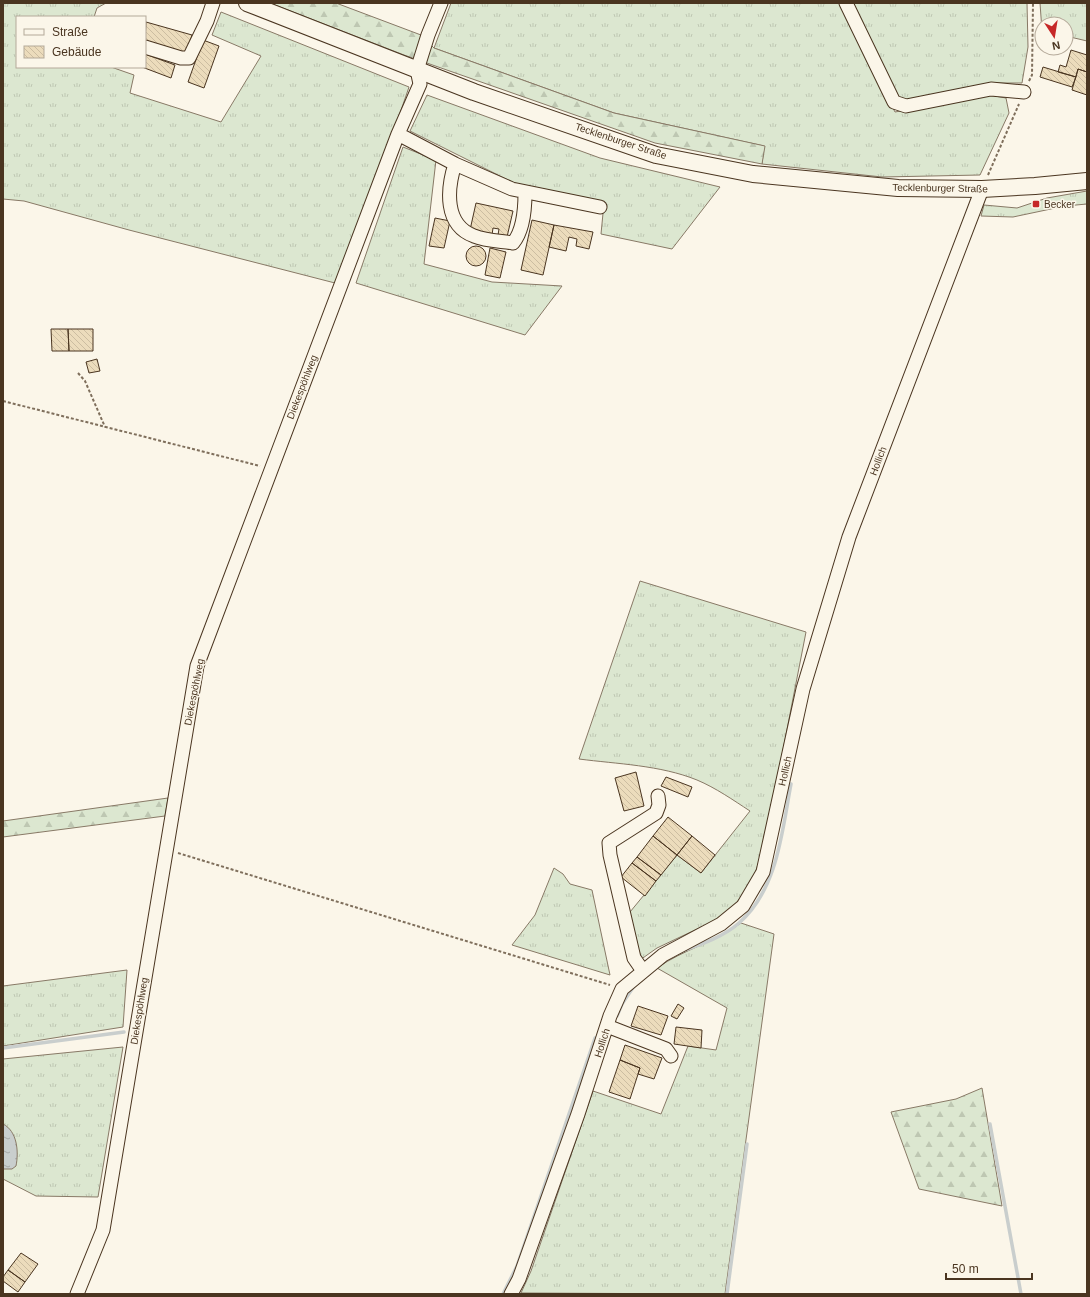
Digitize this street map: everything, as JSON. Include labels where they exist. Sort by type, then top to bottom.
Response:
[{"type":"main road","name":"Tecklenburger Straße","points":[[247,3],[417,70],[656,155],[752,174],[898,188],[982,189],[1087,181]]},
{"type":"street","points":[[146,47],[181,58],[189,58],[207,21],[213,3]]},
{"type":"street","name":"Diekespöhlweg","points":[[77,1294],[103,1230],[197,666],[270,468],[398,134],[420,84],[417,70],[428,34],[441,3]]},
{"type":"street","points":[[846,3],[894,102],[906,106],[991,89],[1024,92]]},
{"type":"street","points":[[398,134],[455,164],[512,190],[600,207]]},
{"type":"street","points":[[455,164],[450,178],[449,202],[454,221],[474,236],[513,243],[517,238],[525,206],[525,193]]},
{"type":"street","name":"Hollich","points":[[511,1294],[518,1279],[578,1114],[607,1026],[622,989],[663,955],[721,924],[743,906],[762,872],[803,689],[850,536],[982,189]]},
{"type":"street","points":[[643,971],[634,958],[610,855],[609,843],[656,813],[659,805],[658,796]]},
{"type":"street","points":[[607,1026],[666,1048],[671,1056]]},
{"type":"path","points":[[78,373],[88,386],[105,427]]},
{"type":"path","points":[[3,401],[270,468]]},
{"type":"path","points":[[166,849],[622,989]]},
{"type":"green space","points":[[3,3],[106,3],[97,8],[94,16],[16,16],[16,68],[114,68],[134,75],[130,93],[221,122],[261,56],[212,35],[221,12],[409,87],[386,154],[335,283],[129,230],[24,201],[3,199]]},
{"type":"green space","points":[[270,3],[336,3],[421,35],[434,48],[614,113],[765,146],[762,164],[655,143],[404,55]]},
{"type":"green space","points":[[451,3],[841,3],[895,112],[989,95],[1006,98],[1009,113],[980,175],[882,177],[762,164],[764,146],[614,113],[434,48]]},
{"type":"green space","points":[[850,3],[1027,3],[1028,47],[1022,83],[990,83],[906,101],[893,93]]},
{"type":"green space","points":[[1040,3],[1087,3],[1087,41],[1074,38],[1074,16],[1041,16]]},
{"type":"green space","points":[[427,95],[600,158],[720,187],[672,249],[601,234],[604,203],[524,188],[410,131]]},
{"type":"green space","points":[[403,147],[436,160],[424,264],[492,282],[562,286],[525,335],[356,283]]},
{"type":"green space","points":[[1087,191],[1087,204],[1065,206],[1013,217],[981,216],[984,205],[1017,208],[1047,198]]},
{"type":"green space","points":[[640,581],[806,632],[765,842],[752,883],[730,911],[716,920],[657,948],[640,960],[630,912],[677,855],[701,873],[750,811],[711,787],[683,775],[653,768],[579,759]]},
{"type":"green space","points":[[168,798],[165,816],[3,837],[3,821]]},
{"type":"green space","points":[[554,868],[563,874],[570,884],[592,890],[610,975],[512,945],[535,915]]},
{"type":"green space","points":[[741,923],[774,934],[725,1294],[521,1293],[531,1271],[593,1091],[661,1114],[688,1046],[716,1050],[727,1008],[657,968],[667,961],[720,936]]},
{"type":"green space","points":[[127,970],[123,1027],[3,1046],[3,986]]},
{"type":"green space","points":[[123,1047],[98,1197],[36,1196],[3,1179],[3,1059]]},
{"type":"green space","points":[[982,1088],[1002,1206],[919,1189],[891,1112],[956,1099]]},
{"type":"water","points":[[3,1124],[11,1131],[16,1142],[17,1160],[16,1166],[12,1169],[3,1169]]},
{"type":"building","points":[[146,22],[192,35],[187,53],[146,41]]},
{"type":"building","points":[[203,40],[219,46],[204,88],[188,82]]},
{"type":"building","points":[[1074,51],[1087,55],[1087,72],[1078,69],[1076,77],[1058,72],[1060,65],[1066,67],[1069,56],[1074,56]]},
{"type":"building","points":[[146,54],[175,65],[171,78],[145,68],[146,68]]},
{"type":"building","points":[[1043,67],[1076,77],[1072,87],[1040,77]]},
{"type":"building","points":[[1078,69],[1087,72],[1087,95],[1072,90]]},
{"type":"building","points":[[476,203],[513,211],[507,237],[498,235],[499,229],[493,228],[492,235],[470,230]]},
{"type":"building","points":[[435,218],[450,221],[444,248],[429,246]]},
{"type":"building","points":[[532,220],[554,225],[543,275],[521,270]]},
{"type":"building","points":[[554,225],[593,232],[589,249],[576,246],[577,239],[569,237],[566,251],[549,247]]},
{"type":"building","points":[[472,246],[480,246],[486,252],[486,260],[480,266],[472,266],[466,260],[466,252]]},
{"type":"building","points":[[490,248],[506,252],[500,278],[485,275]]},
{"type":"building","points":[[51,329],[68,329],[69,351],[52,351]]},
{"type":"building","points":[[68,329],[93,329],[93,351],[69,351]]},
{"type":"building","points":[[97,359],[100,371],[89,373],[86,362]]},
{"type":"building","points":[[636,772],[644,806],[624,811],[615,778]]},
{"type":"building","points":[[666,777],[692,787],[688,797],[661,786]]},
{"type":"building","points":[[668,817],[692,836],[677,855],[653,836]]},
{"type":"building","points":[[653,836],[677,855],[661,875],[637,857]]},
{"type":"building","points":[[692,836],[715,855],[701,873],[677,855]]},
{"type":"building","points":[[637,857],[661,875],[656,881],[632,863]]},
{"type":"building","points":[[632,863],[656,881],[645,896],[621,877]]},
{"type":"building","points":[[678,1004],[684,1008],[677,1019],[671,1016]]},
{"type":"building","points":[[638,1006],[668,1016],[661,1035],[631,1026]]},
{"type":"building","points":[[676,1027],[702,1030],[701,1048],[674,1044]]},
{"type":"building","points":[[625,1045],[662,1058],[654,1079],[638,1074],[640,1068],[620,1060]]},
{"type":"building","points":[[620,1060],[640,1068],[630,1099],[609,1092]]},
{"type":"building","points":[[21,1253],[38,1264],[25,1282],[8,1270]]},
{"type":"building","points":[[8,1270],[25,1282],[18,1292],[3,1281],[3,1277]]},
{"type":"waterway","points":[[682,951],[712,940],[733,928],[752,909],[762,894],[770,876],[781,840],[791,784]]},
{"type":"waterway","points":[[617,1016],[622,1004],[634,986]]},
{"type":"waterway","points":[[3,1048],[124,1032]]},
{"type":"waterway","points":[[503,1294],[517,1266],[595,1038]]},
{"type":"waterway","points":[[990,1124],[1021,1294]]},
{"type":"waterway","points":[[727,1294],[747,1144]]},
{"type":"place","name":"Becker","points":[[1036,204]]}]
